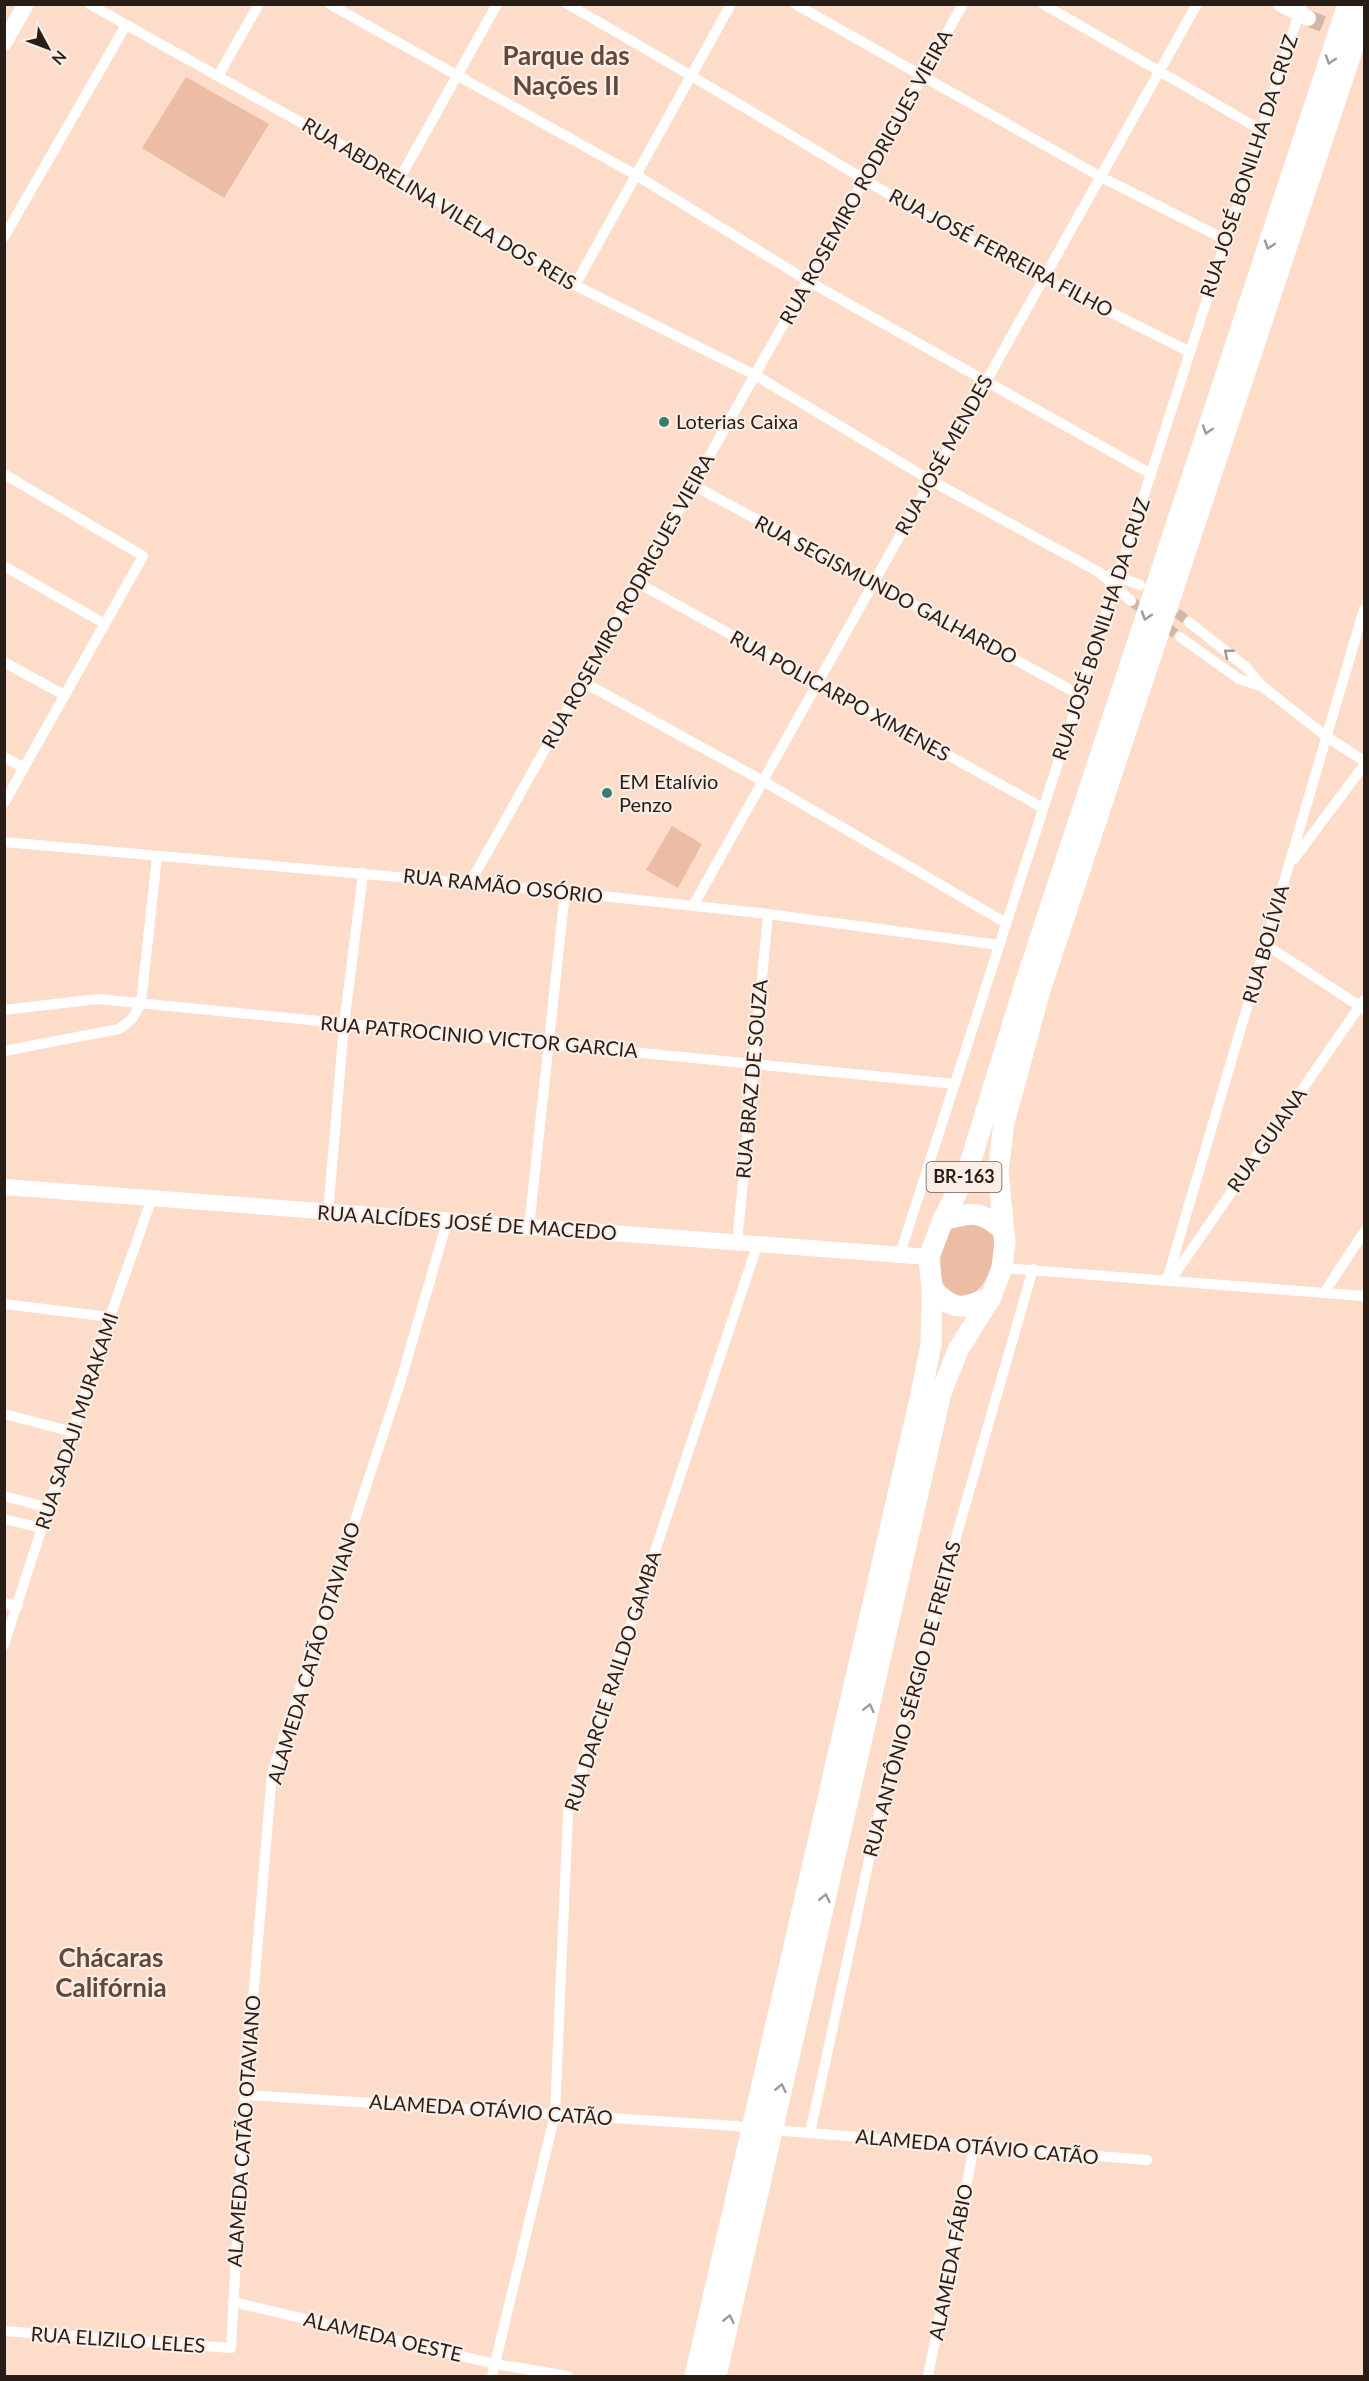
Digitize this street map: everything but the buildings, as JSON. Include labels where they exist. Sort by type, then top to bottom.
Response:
[{"type":"highway","name":"BR-163","points":[[695,2376],[920,1399],[931,1346],[932,1289],[929,1257],[943,1220],[969,1167],[1025,984],[1348,4]]},
{"type":"highway","name":"BR-163","points":[[716,2376],[753,2128],[941,1393],[958,1350],[991,1297],[1002,1268],[1005,1242],[998,1171],[1004,1123],[1040,990],[1365,15]]},
{"type":"highway","points":[[943,1220],[972,1212],[989,1218],[1002,1229]]},
{"type":"highway","points":[[932,1289],[946,1303],[957,1307],[968,1307],[991,1297]]},
{"type":"street","points":[[4,43],[26,4]]},
{"type":"street","name":"RUA ABDRELINA VILELA DOS REIS","points":[[89,4],[400,178],[575,285],[755,375],[930,480],[1099,572]]},
{"type":"street","points":[[218,76],[259,4]]},
{"type":"street","points":[[329,4],[636,176],[808,281],[1151,474]]},
{"type":"street","points":[[400,178],[497,4]]},
{"type":"street","name":"RUA JOSÉ FERREIRA FILHO","points":[[567,4],[692,74],[865,180],[1043,279],[1190,352]]},
{"type":"street","points":[[575,285],[731,4]]},
{"type":"street","points":[[795,4],[1101,177],[1226,240]]},
{"type":"street","name":"RUA ROSEMIRO RODRIGUES VIEIRA","points":[[470,883],[963,4]]},
{"type":"street","points":[[1043,4],[1161,70],[1261,130]]},
{"type":"street","name":"RUA JOSÉ MENDES","points":[[693,906],[1197,4]]},
{"type":"street","points":[[1281,4],[1303,12]]},
{"type":"street","name":"RUA JOSÉ BONILHA DA CRUZ","points":[[900,1254],[1261,130],[1303,12]]},
{"type":"street","points":[[4,237],[126,25]]},
{"type":"street","points":[[4,474],[143,556],[4,803]]},
{"type":"street","name":"RUA SEGISMUNDO GALHARDO","points":[[693,485],[1080,695]]},
{"type":"street","points":[[4,566],[105,624]]},
{"type":"street","points":[[1099,572],[1118,574],[1140,585]]},
{"type":"street","points":[[1099,572],[1131,601]]},
{"type":"street","name":"RUA POLICARPO XIMENES","points":[[638,583],[1043,808]]},
{"type":"street","name":"RUA BOLÍVIA","points":[[1169,1280],[1365,609]]},
{"type":"street","points":[[1189,621],[1247,668],[1263,687],[1328,737],[1365,761]]},
{"type":"street","points":[[1180,637],[1239,679],[1263,687]]},
{"type":"street","points":[[4,662],[64,696]]},
{"type":"street","points":[[583,682],[763,781],[1006,923]]},
{"type":"street","points":[[4,757],[24,768]]},
{"type":"street","points":[[1289,866],[1365,765]]},
{"type":"street","name":"RUA RAMÃO OSÓRIO","points":[[4,842],[565,892],[768,914],[999,945]]},
{"type":"street","points":[[4,1051],[119,1029],[132,1019],[141,1003],[157,857]]},
{"type":"street","points":[[328,1212],[344,1025],[363,873]]},
{"type":"street","points":[[529,1227],[565,892]]},
{"type":"street","name":"RUA BRAZ DE SOUZA","points":[[737,1244],[768,914]]},
{"type":"street","points":[[1266,945],[1363,1005]]},
{"type":"street","name":"RUA PATROCINIO VICTOR GARCIA","points":[[4,1010],[98,999],[344,1025],[753,1062],[955,1084]]},
{"type":"street","name":"RUA GUIANA","points":[[1169,1280],[1363,1005]]},
{"type":"street","name":"RUA ALCÍDES JOSÉ DE MACEDO","points":[[4,1186],[757,1246],[929,1257]]},
{"type":"street","name":"RUA SADAJI MURAKAMI","points":[[4,1645],[110,1317],[152,1198]]},
{"type":"street","name":"ALAMEDA CATÃO OTAVIANO","points":[[231,2348],[245,2095],[272,1773],[401,1380],[447,1222]]},
{"type":"street","points":[[1324,1293],[1365,1232]]},
{"type":"street","name":"RUA DARCIE RAILDO GAMBA","points":[[492,2376],[555,2114],[568,1812],[757,1246]]},
{"type":"street","points":[[1002,1268],[1365,1296]]},
{"type":"street","name":"RUA ANTÔNIO SÉRGIO DE FREITAS","points":[[810,2133],[886,1781],[1033,1269]]},
{"type":"street","points":[[4,1304],[110,1317]]},
{"type":"street","points":[[4,1414],[73,1432]]},
{"type":"street","points":[[4,1496],[49,1508]]},
{"type":"street","points":[[4,1519],[42,1528]]},
{"type":"street","points":[[4,1603],[18,1606]]},
{"type":"street","name":"ALAMEDA OTÁVIO CATÃO","points":[[245,2095],[753,2128],[1147,2160]]},
{"type":"street","name":"ALAMEDA FÁBIO","points":[[928,2376],[974,2147]]},
{"type":"street","name":"ALAMEDA OESTE","points":[[233,2302],[495,2364],[568,2376]]},
{"type":"street","name":"RUA ELIZILO LELES","points":[[4,2331],[231,2348]]},
{"type":"shaded area","points":[[186,77],[269,124],[224,198],[142,148]]},
{"type":"shaded area","points":[[672,826],[702,844],[678,888],[646,870]]},
{"type":"shaded area","points":[[969,1215],[993,1235],[994,1254],[985,1281],[972,1295],[963,1299],[947,1290],[940,1267],[942,1248],[949,1231]]},
{"type":"tunnel","points":[[1308,18],[1350,35]]},
{"type":"tunnel","points":[[1131,601],[1180,637]]},
{"type":"tunnel","points":[[1165,604],[1189,622]]},
{"type":"place","name":"Loterias Caixa","points":[[664,422]]},
{"type":"place","name":"EM Etalívio Penzo","points":[[607,793]]},
{"type":"district","name":"Parque das Nações II","points":[[566,70]]},
{"type":"district","name":"Chácaras Califórnia","points":[[111,1972]]}]
